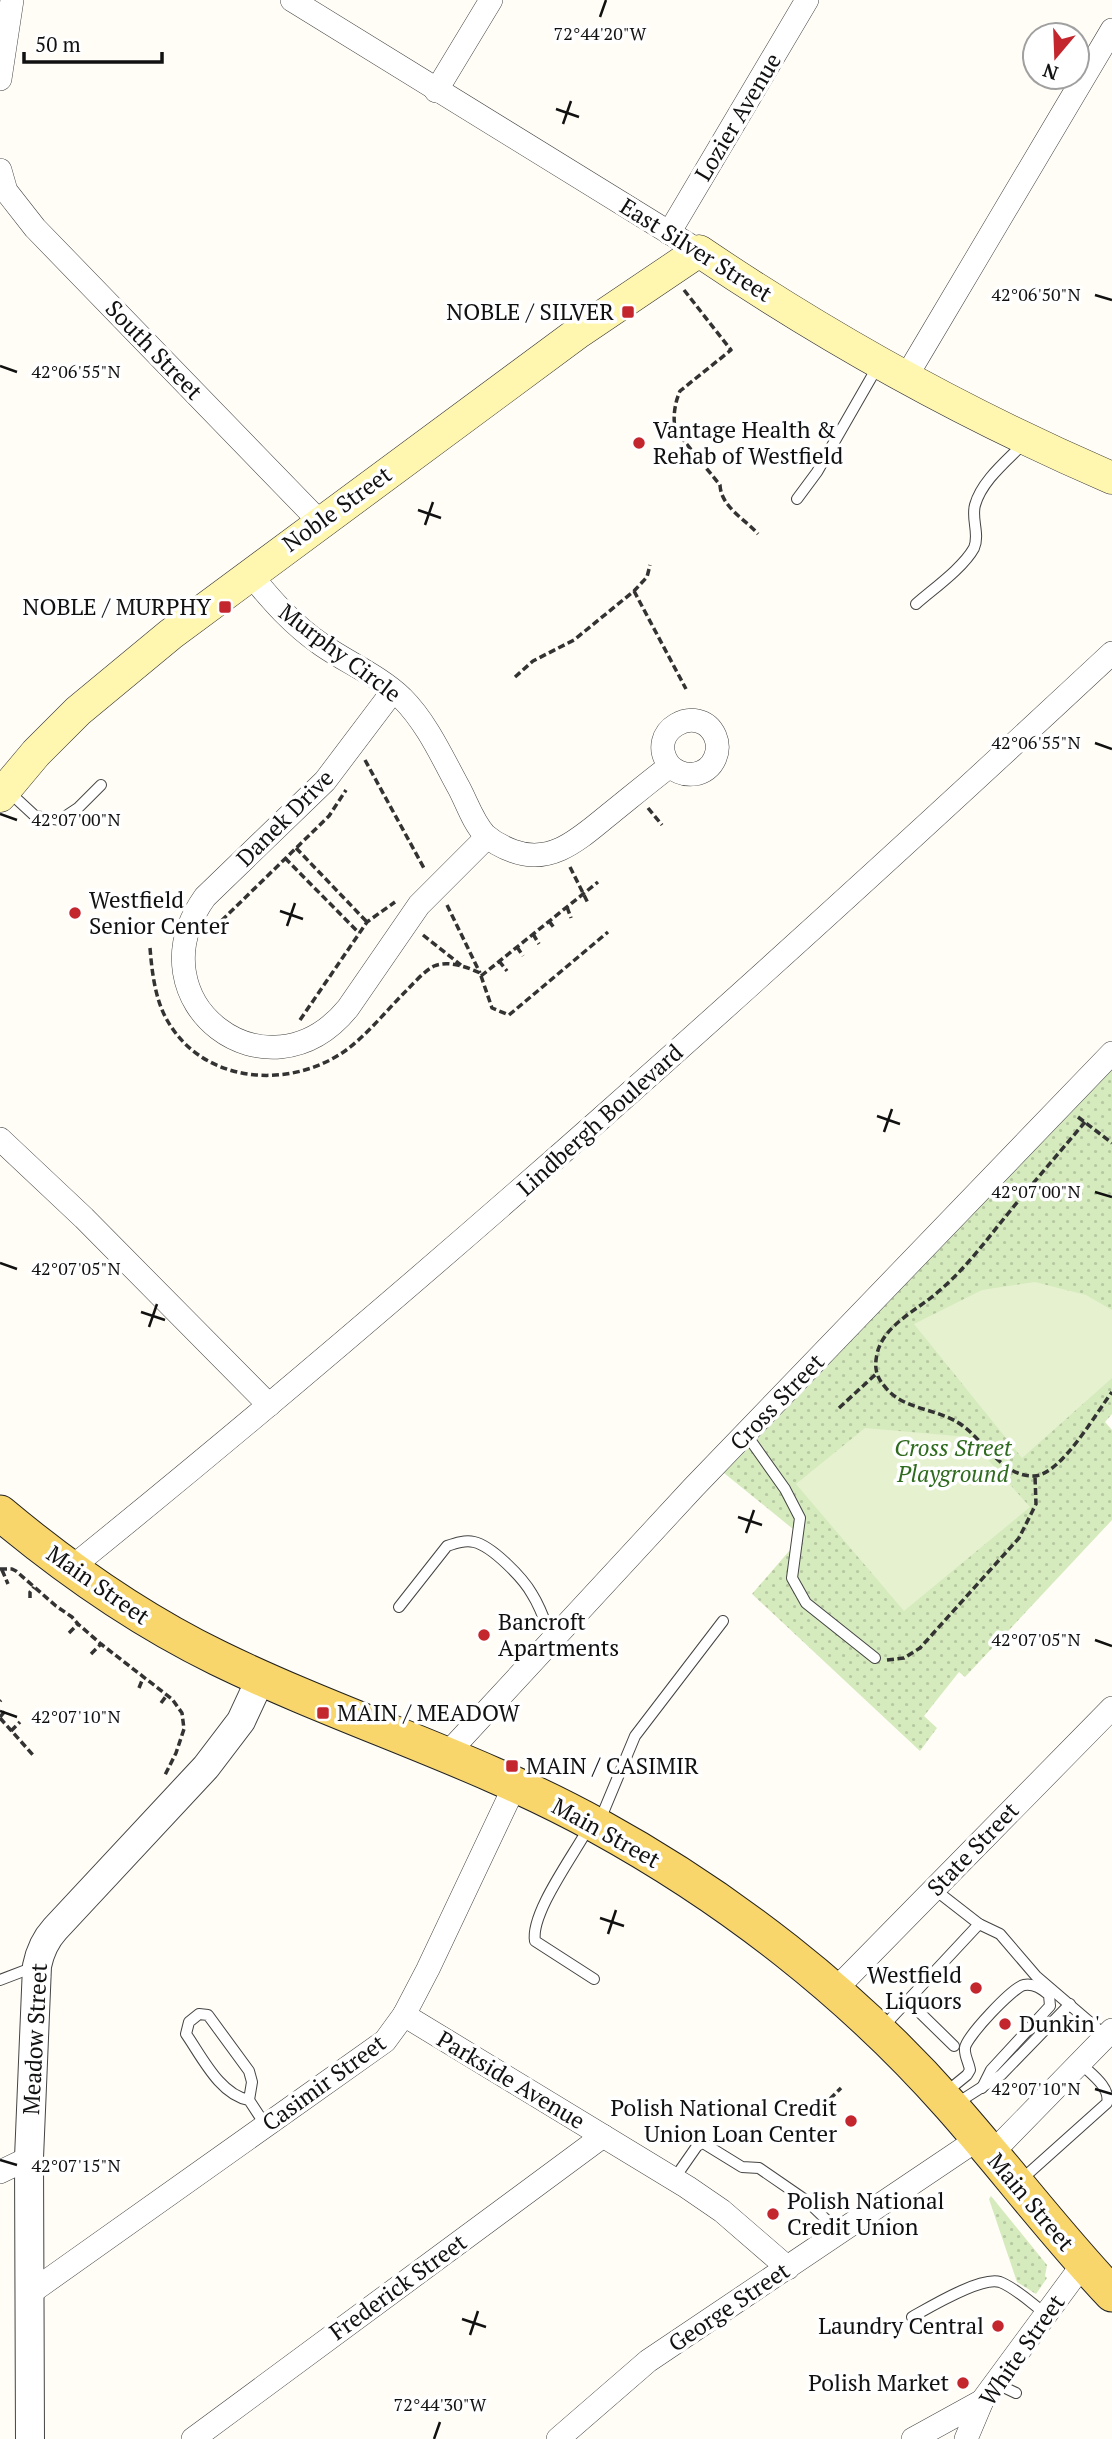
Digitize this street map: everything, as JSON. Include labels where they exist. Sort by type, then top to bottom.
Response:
[{"type":"main road","name":"East Silver Street","points":[[699,251],[893,370],[1026,439],[1112,478]]},
{"type":"main road","name":"Noble Street","points":[[2,794],[36,753],[78,710],[170,634],[579,332],[699,251]]},
{"type":"main road","name":"Main Street","points":[[0,1513],[71,1568],[170,1633],[261,1678],[515,1785],[595,1824],[707,1894],[786,1951],[879,2032],[946,2101],[1083,2264],[1112,2294]]},
{"type":"street","points":[[0,79],[12,0]]},
{"type":"street","name":"East Silver Street","points":[[292,0],[699,251]]},
{"type":"street","points":[[436,91],[491,0]]},
{"type":"street","name":"Lozier Avenue","points":[[669,233],[807,0]]},
{"type":"street","points":[[893,370],[1112,30]]},
{"type":"street","name":"South Street","points":[[0,170],[6,191],[35,228],[320,522]]},
{"type":"street","name":"Murphy Circle","points":[[250,574],[274,604],[299,627],[323,646],[393,691],[410,708],[425,728],[487,837]]},
{"type":"street","name":"Lindbergh Boulevard","points":[[71,1568],[269,1405],[583,1136],[1112,653]]},
{"type":"street","name":"Danek Drive","points":[[393,691],[324,780],[196,909],[189,922],[182,951],[185,980],[202,1013],[230,1036],[257,1046],[279,1047],[315,1038],[339,1020],[409,919],[438,884],[487,837]]},
{"type":"street","points":[[487,837],[519,853],[548,854],[561,849],[582,836],[670,766]]},
{"type":"street","name":"Cross Street","points":[[446,1755],[746,1434],[1112,1053]]},
{"type":"street","points":[[0,1139],[84,1218],[269,1405]]},
{"type":"street","name":"Meadow Street","points":[[30,2439],[29,2158],[37,1966],[42,1948],[55,1928],[189,1788],[241,1721],[261,1678]]},
{"type":"street","name":"State Street","points":[[834,1991],[1112,1708]]},
{"type":"street","name":"Casimir Street","points":[[30,2293],[385,2041],[404,2015],[515,1785]]},
{"type":"street","name":"Parkside Avenue","points":[[404,2015],[674,2179],[722,2211],[789,2268]]},
{"type":"street","name":"George Street","points":[[558,2439],[648,2361],[709,2318],[840,2233],[984,2146],[1080,2063],[1109,2033]]},
{"type":"street","name":"Frederick Street","points":[[193,2439],[603,2136]]},
{"type":"street","points":[[0,2172],[29,2158]]},
{"type":"street","name":"White Street","points":[[966,2439],[1046,2314],[1083,2264]]},
{"type":"street","points":[[913,2439],[998,2392]]},
{"type":"lane","points":[[797,499],[893,370]]},
{"type":"lane","points":[[916,604],[973,549],[977,538],[975,506],[984,486],[1026,439]]},
{"type":"lane","points":[[2,794],[42,819],[60,820],[79,807],[102,785]]},
{"type":"lane","points":[[746,1434],[785,1489],[800,1518],[792,1578],[806,1603],[875,1658]]},
{"type":"lane","points":[[399,1607],[447,1546],[458,1542],[475,1542],[489,1549],[524,1582],[538,1603],[552,1640]]},
{"type":"lane","points":[[594,1979],[535,1941],[534,1932],[546,1898],[595,1824],[635,1736],[723,1621]]},
{"type":"lane","points":[[934,1889],[979,1924],[1000,1934],[1031,1971],[1109,2033]]},
{"type":"lane","points":[[879,2032],[979,1924]]},
{"type":"lane","points":[[0,1980],[37,1966]]},
{"type":"lane","points":[[946,2101],[967,2075],[969,2065],[965,2048],[969,2038],[1012,1992],[1029,1984],[1049,1995],[1050,2006],[999,2061],[986,2084]]},
{"type":"lane","points":[[908,2001],[954,2046]]},
{"type":"lane","points":[[946,2101],[986,2084],[1015,2062],[1070,2004]]},
{"type":"lane","points":[[249,2100],[238,2098],[212,2074],[186,2034],[190,2022],[199,2014],[208,2015],[249,2071],[252,2082],[249,2100],[265,2126]]},
{"type":"lane","points":[[1017,2184],[1107,2103],[1107,2091],[1080,2063]]},
{"type":"lane","points":[[969,2065],[986,2084]]},
{"type":"lane","points":[[674,2179],[697,2146],[703,2143],[742,2167],[759,2168],[807,2201],[840,2233]]},
{"type":"lane","points":[[912,2317],[964,2289],[993,2281],[1007,2286],[1046,2314]]},
{"type":"path","points":[[680,286],[731,350],[680,391],[676,398],[674,425],[720,485],[720,495],[758,534]]},
{"type":"path","points":[[515,677],[533,661],[574,640],[634,591],[647,577],[650,565]]},
{"type":"path","points":[[634,591],[686,689]]},
{"type":"path","points":[[361,764],[367,751]]},
{"type":"path","points":[[365,758],[428,875]]},
{"type":"path","points":[[210,931],[329,816],[351,782]]},
{"type":"path","points":[[642,801],[662,825]]},
{"type":"path","points":[[296,848],[367,922]]},
{"type":"path","points":[[285,858],[359,933]]},
{"type":"path","points":[[570,867],[587,904]]},
{"type":"path","points":[[418,877],[425,869]]},
{"type":"path","points":[[598,882],[481,976],[492,1008],[509,1015],[608,932]]},
{"type":"path","points":[[294,1024],[308,1010],[367,922],[394,903],[403,893]]},
{"type":"path","points":[[447,905],[480,973]]},
{"type":"path","points":[[567,907],[571,918]]},
{"type":"path","points":[[409,919],[422,934],[463,966]]},
{"type":"path","points":[[549,921],[555,929]]},
{"type":"path","points":[[533,934],[539,944]]},
{"type":"path","points":[[517,947],[523,956]]},
{"type":"path","points":[[499,961],[507,971]]},
{"type":"path","points":[[1076,1115],[1112,1143]]},
{"type":"path","points":[[1085,1122],[963,1268],[940,1291],[881,1339],[876,1374],[887,1391],[909,1404],[957,1422],[1003,1464],[1018,1473],[1035,1476],[1049,1472],[1070,1453],[1112,1392]]},
{"type":"path","points":[[839,1408],[876,1374]]},
{"type":"path","points":[[875,1658],[904,1658],[920,1648],[1019,1538],[1036,1504],[1035,1476]]},
{"type":"path","points":[[8,1584],[1,1569],[12,1569],[167,1695],[182,1713],[184,1729],[165,1775]]},
{"type":"path","points":[[30,1598],[34,1587]]},
{"type":"path","points":[[69,1633],[78,1624]]},
{"type":"path","points":[[90,1654],[101,1644]]},
{"type":"path","points":[[139,1688],[143,1678]]},
{"type":"path","points":[[161,1703],[167,1695]]},
{"type":"path","points":[[6,1710],[0,1717],[33,1755]]},
{"type":"path","points":[[11,1731],[20,1722]]},
{"type":"path","points":[[830,2099],[841,2088]]},
{"type":"green space","name":"Cross Street Playground","points":[[1112,1070],[1112,1414],[1105,1422],[1112,1430],[1112,1520],[965,1677],[959,1672],[924,1716],[937,1728],[920,1751],[752,1594],[790,1550],[793,1529],[724,1473]]},
{"type":"green space","points":[[1035,1282],[1086,1295],[1112,1310],[1112,1378],[1022,1458],[914,1324],[982,1290]]},
{"type":"green space","points":[[865,1428],[968,1437],[1030,1507],[904,1611],[796,1484]]},
{"type":"green space","points":[[991,2196],[1047,2265],[1047,2278],[1036,2294],[1017,2282],[989,2199]]},
{"type":"place","name":"NOBLE / SILVER","points":[[628,312]]},
{"type":"place","name":"Vantage Health & Rehab of Westfield","points":[[639,443]]},
{"type":"place","name":"NOBLE / MURPHY","points":[[225,607]]},
{"type":"place","name":"Westfield Senior Center","points":[[75,913]]},
{"type":"place","name":"Bancroft Apartments","points":[[484,1635]]},
{"type":"place","name":"MAIN / MEADOW","points":[[323,1713]]},
{"type":"place","name":"MAIN / CASIMIR","points":[[512,1766]]},
{"type":"place","name":"Westfield Liquors","points":[[976,1988]]},
{"type":"place","name":"Dunkin'","points":[[1005,2024]]},
{"type":"place","name":"Polish National Credit Union Loan Center","points":[[851,2121]]},
{"type":"place","name":"Polish National Credit Union","points":[[773,2214]]},
{"type":"place","name":"Laundry Central","points":[[998,2326]]},
{"type":"place","name":"Polish Market","points":[[963,2383]]}]
